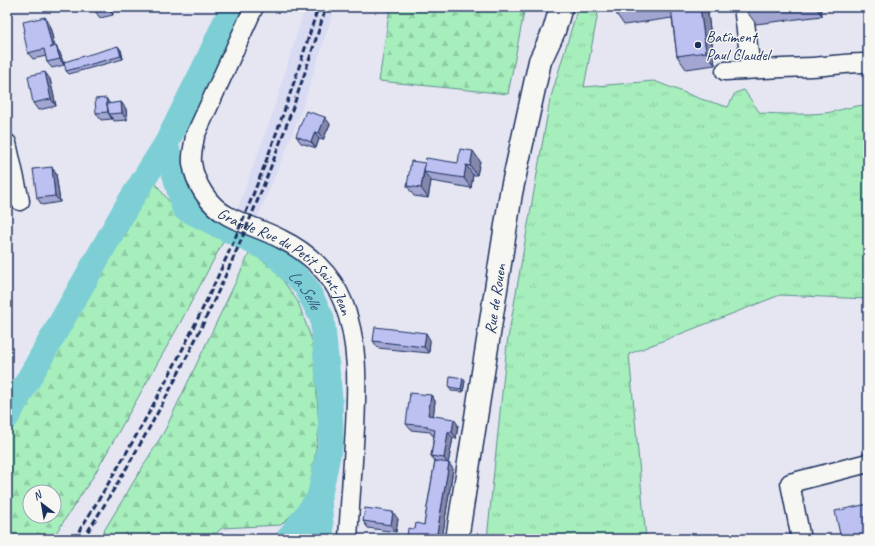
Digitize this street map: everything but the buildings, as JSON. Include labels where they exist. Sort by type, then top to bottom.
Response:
[{"type":"main road","name":"Rue de Rouen","points":[[540,61],[538,42],[546,7]]},
{"type":"main road","name":"Rue de Rouen","points":[[457,539],[511,193],[540,61],[554,30],[560,7]]},
{"type":"street","name":"Grande Rue du Petit Saint-Jean","points":[[254,7],[195,136],[192,150],[192,162],[194,172],[211,203],[227,215],[244,224],[281,239],[309,257],[327,275],[343,302],[353,337],[357,383],[348,539]]},
{"type":"street","points":[[743,7],[751,69]]},
{"type":"street","points":[[725,71],[814,67],[855,62],[868,63]]},
{"type":"street","points":[[7,143],[20,201]]},
{"type":"street","points":[[801,539],[790,483],[868,463]]},
{"type":"shaded area","points":[[305,7],[335,7],[301,112],[257,220],[237,210],[272,115]]},
{"type":"green space","points":[[390,7],[525,7],[508,94],[379,81]]},
{"type":"green space","points":[[578,7],[599,7],[584,87],[654,81],[701,99],[728,107],[735,93],[744,90],[760,113],[817,114],[868,105],[868,299],[780,295],[629,354],[646,539],[487,539],[507,344],[550,100]]},
{"type":"green space","points":[[153,180],[180,216],[224,240],[178,327],[93,477],[62,524],[62,484],[22,484],[22,524],[62,524],[52,539],[7,539],[7,435]]},
{"type":"green space","points":[[250,252],[275,269],[298,302],[314,346],[319,429],[309,497],[281,525],[222,528],[210,539],[99,539],[165,430]]},
{"type":"waterway","name":"La Selle","points":[[232,7],[208,60],[166,144],[184,208],[273,252],[306,287],[322,318],[330,398],[331,441],[319,498],[322,539]]},
{"type":"waterway","name":"La Selle","points":[[7,417],[127,206],[166,144]]},
{"type":"waterway","name":"La Selle","points":[[288,539],[319,498]]},
{"type":"railway","points":[[74,539],[95,506],[153,405],[207,300],[237,234],[263,170],[297,73],[318,7]]},
{"type":"railway","points":[[83,539],[122,476],[158,412],[192,347],[223,281],[279,146],[326,7]]},
{"type":"place","name":"Batîment Paul Claudel","points":[[698,45]]}]
